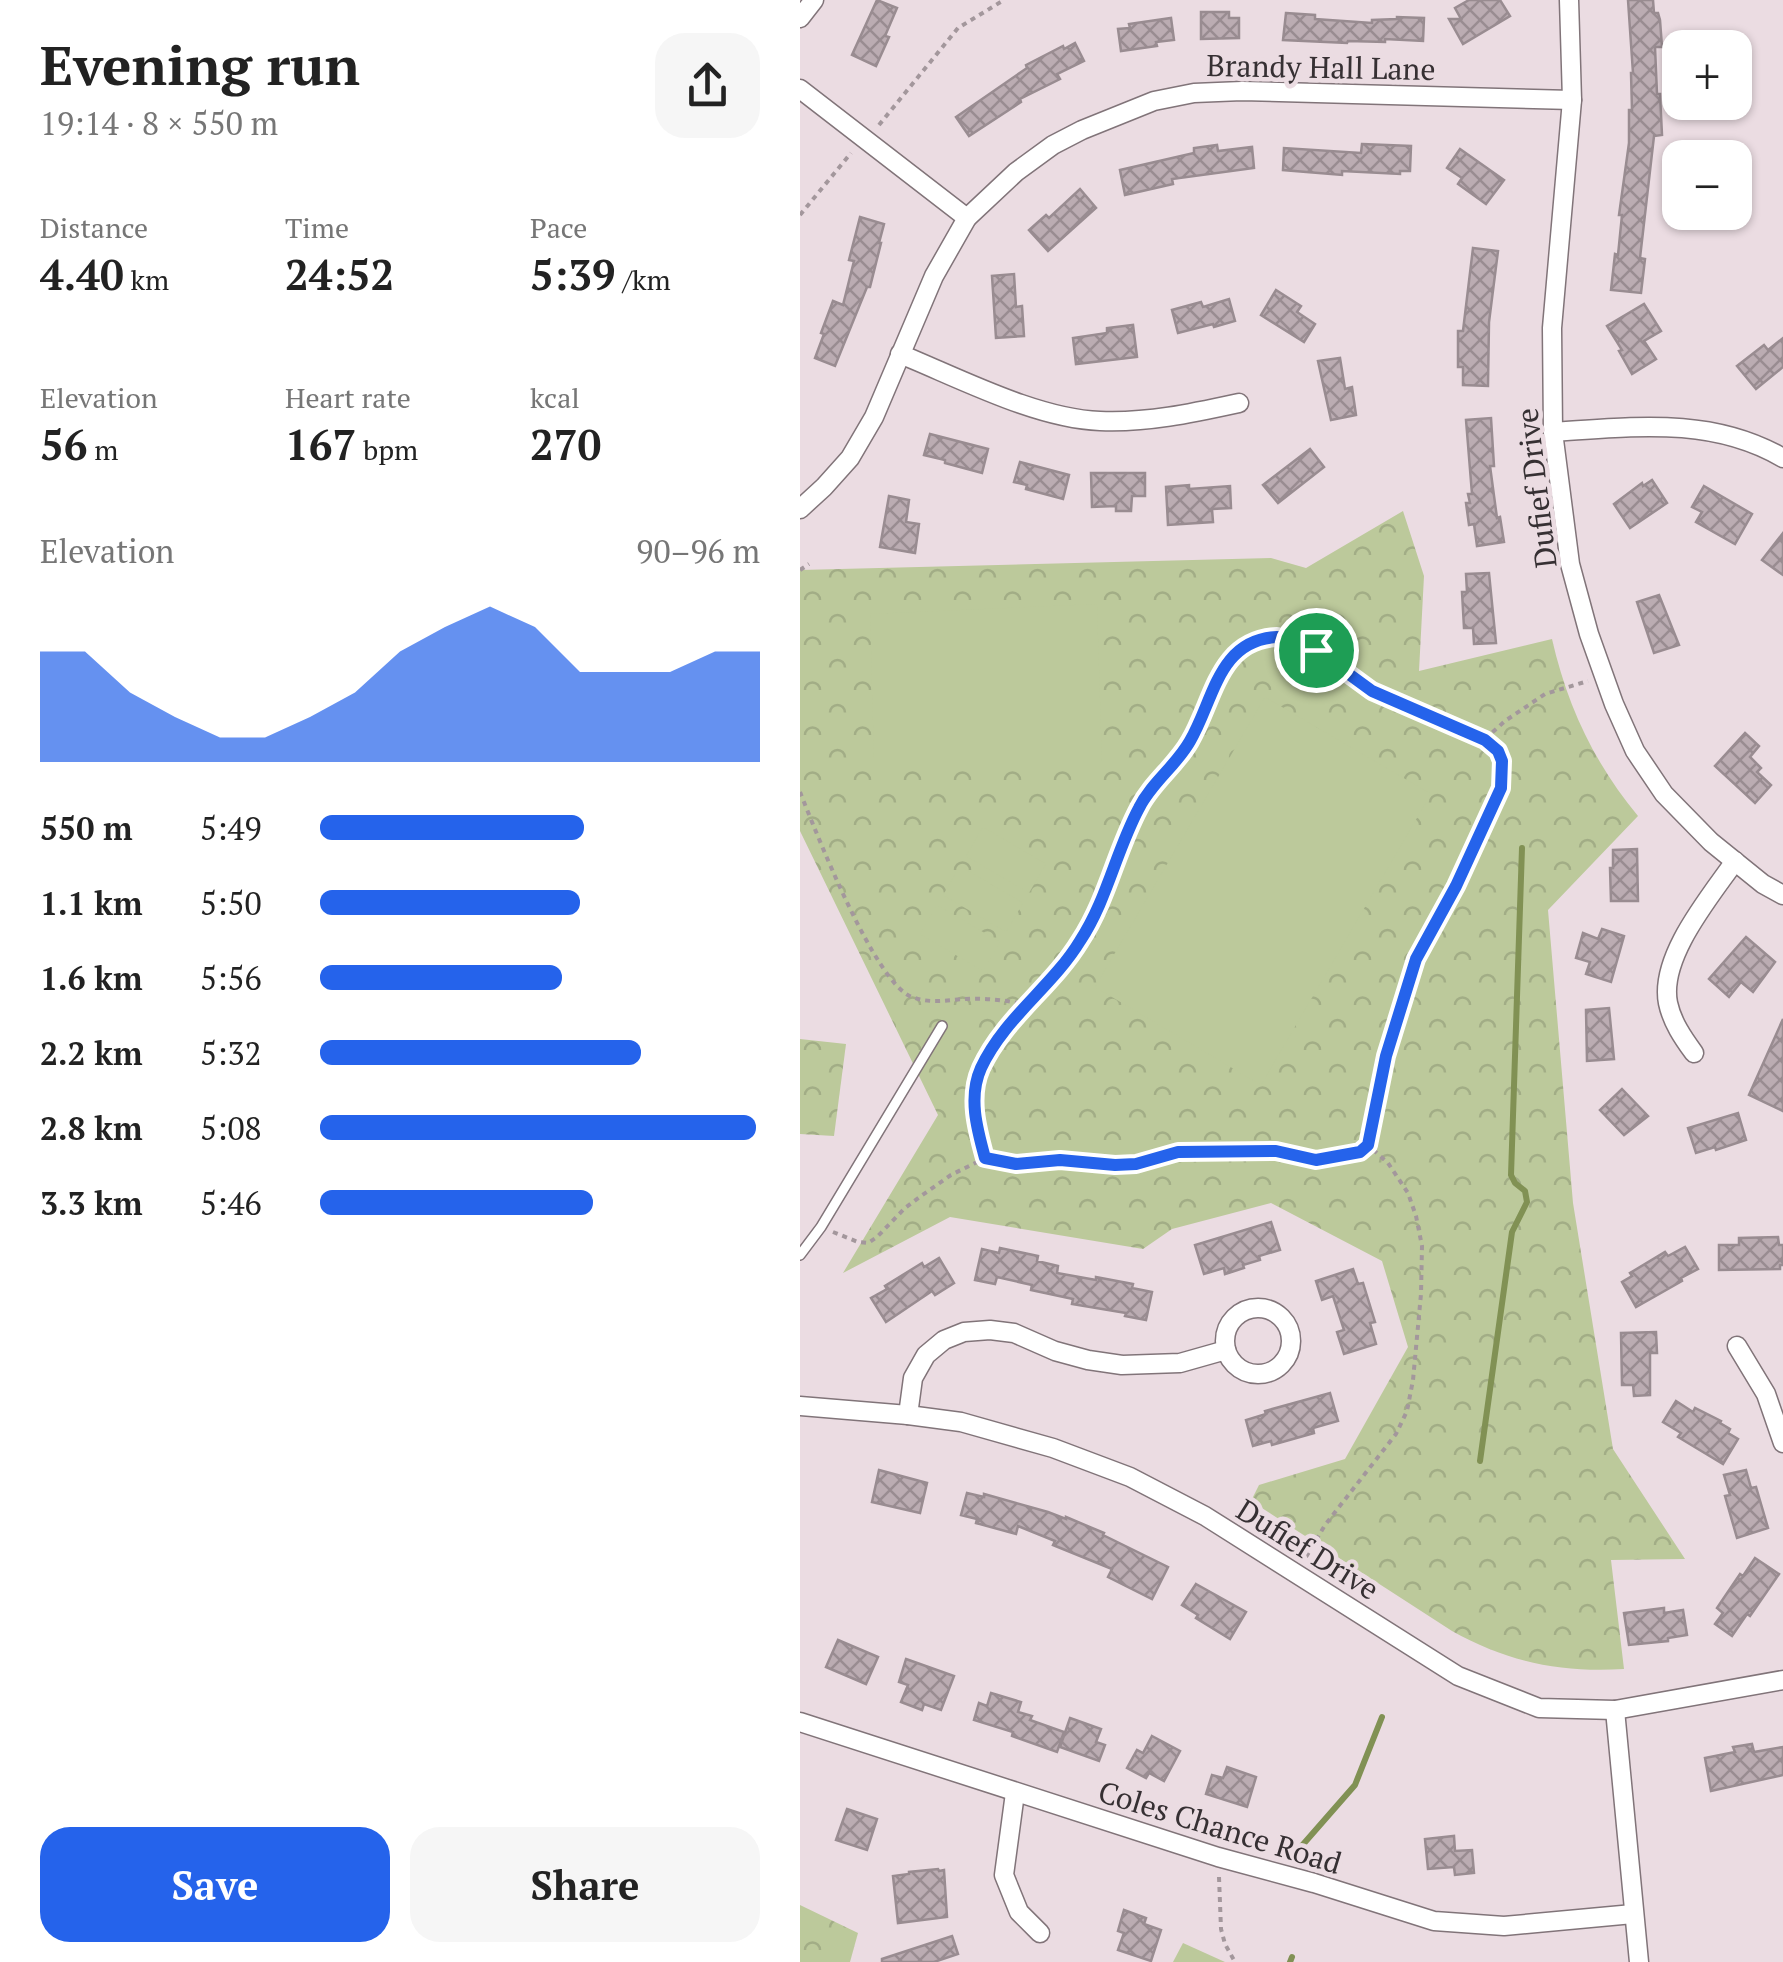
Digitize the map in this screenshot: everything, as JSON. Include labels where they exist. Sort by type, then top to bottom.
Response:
[{"type":"street","points":[[800,18],[814,0]]},
{"type":"street","name":"Dufief Drive","points":[[1568,0],[1572,100],[1552,328],[1553,432],[1570,564],[1589,634],[1636,751],[1664,794],[1711,842],[1763,884],[1783,894]]},
{"type":"street","points":[[800,89],[966,218]]},
{"type":"street","name":"Brandy Hall Lane","points":[[800,510],[850,458],[874,417],[934,276],[966,218],[1016,172],[1053,145],[1154,100],[1181,95],[1242,91],[1572,100]]},
{"type":"street","points":[[900,354],[1007,398],[1058,415],[1098,421],[1165,419],[1239,404]]},
{"type":"street","points":[[1553,432],[1648,426],[1701,428],[1768,449],[1783,458]]},
{"type":"street","points":[[1694,1053],[1678,1030],[1668,1001],[1670,972],[1686,932],[1735,861]]},
{"type":"street","points":[[908,1415],[913,1378],[926,1355],[944,1340],[964,1332],[1014,1332],[1055,1352],[1122,1365],[1180,1363],[1226,1350]]},
{"type":"street","points":[[1738,1346],[1766,1394],[1783,1443]]},
{"type":"street","name":"Dufief Drive","points":[[800,1406],[961,1422],[1053,1448],[1130,1477],[1205,1516],[1458,1676],[1539,1708],[1614,1710],[1783,1680]]},
{"type":"street","points":[[1614,1710],[1639,1962]]},
{"type":"street","name":"Coles Chance Road","points":[[800,1722],[1434,1922],[1504,1926],[1633,1914]]},
{"type":"street","points":[[1015,1792],[1004,1875],[1019,1912],[1040,1934]]},
{"type":"lane","points":[[800,1256],[942,1026]]},
{"type":"path","points":[[800,214],[867,140],[958,28],[1004,0]]},
{"type":"path","points":[[800,570],[809,564]]},
{"type":"path","points":[[821,1227],[868,1243],[921,1196],[985,1158],[1016,1164],[1060,1160],[1115,1165],[1136,1164],[1178,1152],[1276,1151],[1316,1160],[1360,1152],[1368,1145],[1386,1056],[1416,959],[1456,886],[1501,788],[1502,761],[1498,751],[1485,740],[1372,691],[1316,650],[1277,637],[1248,644],[1226,664],[1180,758],[1148,792],[1139,808],[1081,941],[1026,1005],[980,1069],[974,1098],[985,1158]]},
{"type":"path","points":[[1485,740],[1546,694],[1604,675]]},
{"type":"path","points":[[800,792],[845,898],[888,978],[908,997],[932,1002],[1004,1000],[1026,1005]]},
{"type":"path","points":[[1296,1574],[1324,1526],[1396,1434],[1407,1411],[1413,1380],[1422,1246],[1408,1194],[1388,1163],[1368,1145]]},
{"type":"path","points":[[1219,1881],[1221,1929],[1234,1962]]},
{"type":"green space","points":[[1403,511],[1424,576],[1419,671],[1552,639],[1584,732],[1608,775],[1638,816],[1548,910],[1573,1203],[1613,1449],[1685,1559],[1611,1560],[1624,1669],[1557,1667],[1514,1658],[1473,1642],[1251,1501],[1259,1485],[1345,1459],[1408,1347],[1382,1261],[1271,1203],[1172,1229],[1143,1249],[950,1217],[843,1273],[938,1115],[800,831],[800,570],[1271,558],[1306,568]]},
{"type":"green space","points":[[1097,604],[1102,761],[874,761],[870,614]]},
{"type":"green space","points":[[1265,697],[1431,794],[1261,1085],[1095,987]]},
{"type":"green space","points":[[983,827],[1046,864],[1029,893],[966,856]]},
{"type":"green space","points":[[960,866],[1023,903],[1006,932],[943,895]]},
{"type":"green space","points":[[937,905],[1000,942],[983,971],[920,934]]},
{"type":"green space","points":[[800,1039],[846,1044],[834,1136],[800,1134]]},
{"type":"green space","points":[[800,1905],[858,1933],[850,1962],[800,1962]]},
{"type":"green space","points":[[1183,1943],[1225,1962],[1173,1962]]},
{"type":"building","points":[[877,0],[897,8],[876,66],[852,55]]},
{"type":"building","points":[[1469,0],[1500,0],[1510,16],[1463,44],[1449,19],[1461,19],[1455,8]]},
{"type":"building","points":[[1628,0],[1653,0],[1654,13],[1658,13],[1660,20],[1662,47],[1655,47],[1662,135],[1654,136],[1640,258],[1645,259],[1641,293],[1611,290],[1615,254],[1618,255],[1633,73]]},
{"type":"building","points":[[1201,12],[1229,12],[1229,18],[1239,18],[1239,38],[1201,39]]},
{"type":"building","points":[[1286,13],[1372,23],[1397,17],[1424,18],[1423,41],[1283,40]]},
{"type":"building","points":[[1171,18],[1174,40],[1121,51],[1118,29]]},
{"type":"building","points":[[1075,43],[1084,61],[1057,74],[1060,79],[1020,99],[1021,102],[969,136],[956,117],[1027,68],[1026,65]]},
{"type":"building","points":[[1362,144],[1411,146],[1410,171],[1342,171],[1342,175],[1283,170],[1284,148],[1361,153]]},
{"type":"building","points":[[1217,145],[1218,151],[1252,147],[1254,168],[1172,179],[1173,184],[1125,195],[1120,170]]},
{"type":"building","points":[[1460,149],[1504,180],[1486,204],[1458,184],[1462,178],[1447,168]]},
{"type":"building","points":[[1080,189],[1096,208],[1048,251],[1029,230],[1046,215],[1049,218]]},
{"type":"building","points":[[860,217],[884,224],[881,243],[870,287],[835,366],[815,358],[833,301],[843,305]]},
{"type":"building","points":[[1473,248],[1498,251],[1489,322],[1488,386],[1463,385],[1463,367],[1458,367],[1458,331],[1463,331]]},
{"type":"building","points":[[1014,274],[1016,307],[1022,306],[1024,336],[996,338],[992,276]]},
{"type":"building","points":[[1276,290],[1301,306],[1297,312],[1315,324],[1304,342],[1261,315]]},
{"type":"building","points":[[1229,299],[1235,321],[1178,333],[1172,310]]},
{"type":"building","points":[[1644,304],[1661,331],[1644,341],[1656,359],[1632,374],[1607,326]]},
{"type":"building","points":[[1133,325],[1137,357],[1076,364],[1073,338]]},
{"type":"building","points":[[1783,338],[1783,367],[1756,389],[1737,366],[1764,345],[1768,350]]},
{"type":"building","points":[[1340,358],[1345,389],[1352,387],[1356,415],[1331,420],[1318,361]]},
{"type":"building","points":[[1491,418],[1494,466],[1490,466],[1504,542],[1477,546],[1466,503],[1470,503],[1468,494],[1472,494],[1466,420]]},
{"type":"building","points":[[930,434],[988,449],[982,473],[924,455]]},
{"type":"building","points":[[1310,449],[1324,467],[1278,503],[1263,485]]},
{"type":"building","points":[[1020,462],[1069,475],[1063,499],[1014,482]]},
{"type":"building","points":[[1091,473],[1145,473],[1145,496],[1132,496],[1131,511],[1116,511],[1116,506],[1092,507]]},
{"type":"building","points":[[1652,480],[1667,503],[1630,528],[1614,504]]},
{"type":"building","points":[[1189,485],[1189,489],[1230,486],[1231,508],[1212,509],[1213,522],[1168,525],[1166,487]]},
{"type":"building","points":[[1704,486],[1752,514],[1735,544],[1696,522],[1702,512],[1692,507]]},
{"type":"building","points":[[889,496],[909,500],[906,522],[919,524],[915,553],[880,547]]},
{"type":"building","points":[[1783,533],[1783,575],[1762,560]]},
{"type":"building","points":[[1489,573],[1496,643],[1474,644],[1473,628],[1464,628],[1462,592],[1467,592],[1466,574]]},
{"type":"building","points":[[1659,595],[1679,645],[1654,653],[1637,602]]},
{"type":"building","points":[[1745,733],[1759,746],[1750,757],[1761,768],[1757,772],[1771,785],[1755,803],[1715,766]]},
{"type":"building","points":[[1637,849],[1638,901],[1611,901],[1613,850]]},
{"type":"building","points":[[1602,929],[1624,936],[1611,982],[1586,974],[1590,962],[1576,958],[1583,933],[1598,939]]},
{"type":"building","points":[[1746,937],[1775,962],[1753,992],[1741,982],[1729,997],[1709,979]]},
{"type":"building","points":[[1609,1008],[1614,1059],[1587,1061],[1586,1010]]},
{"type":"building","points":[[1783,1019],[1783,1111],[1749,1095]]},
{"type":"building","points":[[1622,1089],[1648,1116],[1624,1135],[1600,1110]]},
{"type":"building","points":[[1738,1113],[1746,1140],[1696,1153],[1688,1128]]},
{"type":"building","points":[[1271,1222],[1280,1250],[1225,1274],[1224,1268],[1204,1274],[1195,1245]]},
{"type":"building","points":[[1778,1237],[1779,1245],[1783,1245],[1780,1269],[1719,1270],[1719,1245],[1739,1245],[1739,1238]]},
{"type":"building","points":[[1685,1247],[1698,1269],[1636,1307],[1622,1282],[1665,1252],[1668,1256]]},
{"type":"building","points":[[1000,1248],[1038,1256],[1037,1261],[1058,1266],[1057,1273],[1133,1284],[1132,1288],[1152,1292],[1146,1320],[1072,1304],[1073,1299],[1031,1290],[1032,1285],[997,1277],[995,1284],[975,1280],[982,1249],[999,1253]]},
{"type":"building","points":[[939,1258],[954,1283],[935,1295],[932,1291],[886,1322],[871,1298],[922,1263],[924,1267]]},
{"type":"building","points":[[1353,1269],[1358,1284],[1363,1283],[1375,1322],[1370,1323],[1376,1344],[1344,1354],[1337,1332],[1344,1330],[1333,1296],[1322,1300],[1316,1281]]},
{"type":"building","points":[[1656,1332],[1657,1353],[1650,1353],[1650,1395],[1634,1396],[1633,1385],[1622,1385],[1621,1333]]},
{"type":"building","points":[[1330,1393],[1338,1421],[1313,1428],[1314,1433],[1253,1446],[1246,1420]]},
{"type":"building","points":[[1676,1401],[1693,1412],[1695,1408],[1721,1421],[1730,1429],[1728,1433],[1738,1439],[1723,1464],[1678,1437],[1681,1433],[1663,1422]]},
{"type":"building","points":[[879,1470],[927,1483],[920,1513],[872,1502]]},
{"type":"building","points":[[1746,1470],[1751,1488],[1756,1487],[1768,1528],[1737,1538],[1725,1496],[1730,1495],[1724,1475]]},
{"type":"building","points":[[967,1493],[984,1494],[1066,1517],[1168,1567],[1152,1599],[1108,1577],[1112,1569],[1053,1545],[1055,1541],[1018,1526],[1016,1534],[961,1515]]},
{"type":"building","points":[[1755,1558],[1779,1574],[1732,1636],[1715,1624],[1723,1613],[1717,1608]]},
{"type":"building","points":[[1196,1584],[1246,1612],[1230,1639],[1182,1605]]},
{"type":"building","points":[[1664,1608],[1664,1613],[1683,1610],[1687,1635],[1629,1645],[1624,1613]]},
{"type":"building","points":[[838,1640],[878,1657],[866,1684],[826,1667]]},
{"type":"building","points":[[906,1659],[954,1676],[941,1710],[924,1704],[922,1710],[901,1702],[908,1685],[899,1682]]},
{"type":"building","points":[[991,1693],[1021,1702],[1018,1712],[1064,1732],[1057,1752],[974,1720],[979,1703],[987,1706]]},
{"type":"building","points":[[1070,1718],[1101,1729],[1096,1742],[1105,1745],[1099,1761],[1060,1747]]},
{"type":"building","points":[[1152,1736],[1180,1751],[1164,1781],[1149,1773],[1146,1778],[1127,1768],[1137,1750],[1143,1753]]},
{"type":"building","points":[[1752,1744],[1754,1752],[1783,1747],[1783,1775],[1711,1791],[1705,1758]]},
{"type":"building","points":[[1227,1767],[1256,1777],[1247,1807],[1206,1794],[1212,1775],[1223,1778]]},
{"type":"building","points":[[847,1809],[877,1819],[867,1850],[836,1840]]},
{"type":"building","points":[[1454,1836],[1455,1851],[1472,1850],[1474,1873],[1455,1875],[1454,1867],[1428,1869],[1425,1839]]},
{"type":"building","points":[[944,1870],[947,1917],[898,1923],[893,1876]]},
{"type":"building","points":[[1124,1910],[1146,1918],[1144,1924],[1161,1930],[1151,1961],[1118,1950],[1124,1933],[1118,1931]]},
{"type":"building","points":[[952,1936],[958,1954],[934,1962],[882,1962],[882,1959]]},
{"type":"waterway","points":[[1480,1461],[1512,1232],[1527,1202],[1525,1191],[1511,1175],[1522,848]]},
{"type":"waterway","points":[[1299,1849],[1355,1785],[1382,1717]]},
{"type":"waterway","points":[[1290,1962],[1292,1957]]},
{"type":"route","points":[[1277,637],[1316,650],[1372,691],[1485,740],[1498,751],[1504,773],[1501,788],[1456,886],[1416,959],[1386,1056],[1368,1145],[1360,1152],[1316,1160],[1276,1151],[1178,1152],[1136,1164],[1115,1165],[1060,1160],[1016,1164],[985,1158],[974,1098],[980,1069],[1016,1016],[1081,941],[1139,808],[1148,792],[1180,758],[1226,664],[1234,654],[1262,638],[1277,637]]}]
